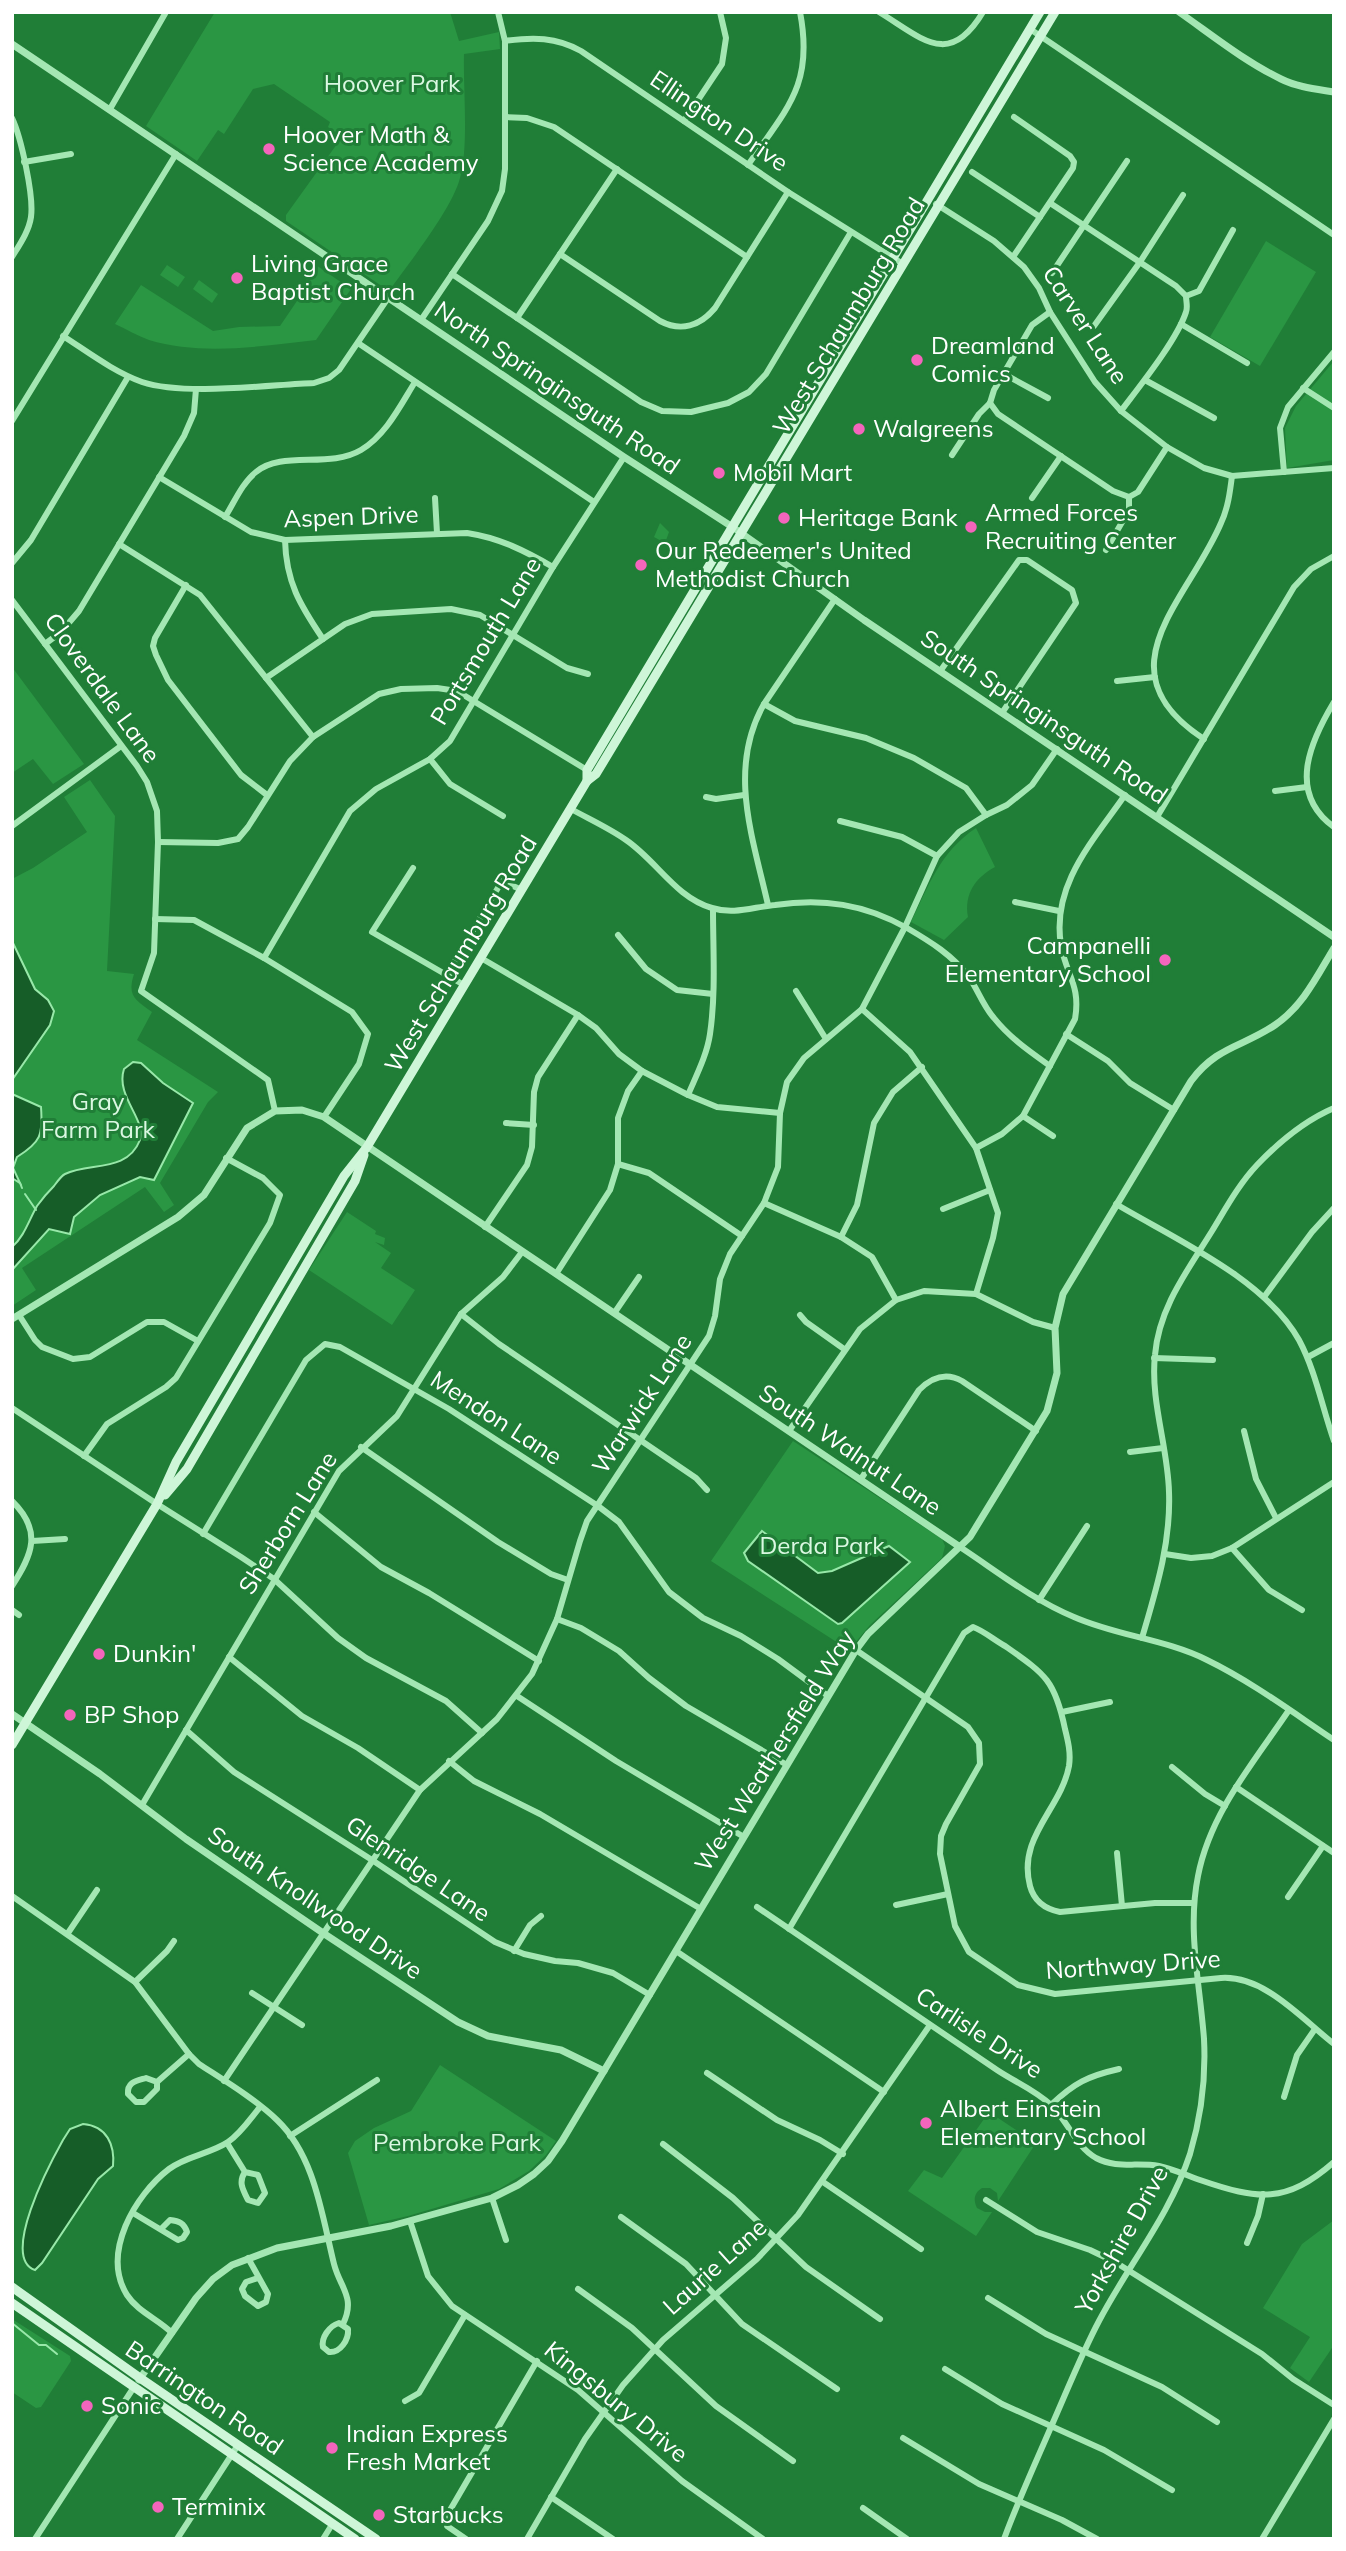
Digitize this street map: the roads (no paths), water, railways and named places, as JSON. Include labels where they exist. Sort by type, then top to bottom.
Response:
[{"type":"main road","name":"West Schaumburg Road","points":[[12,1745],[157,1504],[187,1469],[355,1181],[367,1147],[587,781],[596,774],[893,259],[1040,12]]},
{"type":"main road","name":"West Schaumburg Road","points":[[587,770],[903,264],[1055,12]]},
{"type":"main road","points":[[587,770],[587,781]]},
{"type":"main road","name":"Barrington Road","points":[[12,2287],[376,2539]]},
{"type":"main road","name":"Barrington Road","points":[[12,2303],[355,2539]]},
{"type":"street","points":[[110,109],[166,12]]},
{"type":"street","points":[[421,320],[488,221],[499,200],[504,180],[505,41],[498,12]]},
{"type":"street","points":[[684,121],[722,64],[726,38],[720,12]]},
{"type":"street","points":[[748,164],[798,86],[805,51],[800,12]]},
{"type":"street","points":[[879,12],[924,39],[942,46],[952,45],[969,33],[983,12]]},
{"type":"street","points":[[1179,12],[1250,62],[1282,79],[1305,87],[1334,92]]},
{"type":"street","points":[[1030,29],[1334,235]]},
{"type":"street","name":"Ellington Drive","points":[[505,41],[537,37],[572,46],[788,192],[903,264]]},
{"type":"street","name":"North Springinsguth Road","points":[[12,44],[737,531]]},
{"type":"street","points":[[505,117],[545,122],[747,257]]},
{"type":"street","points":[[1013,257],[1073,168],[1074,162],[1070,156],[1014,117]]},
{"type":"street","points":[[12,118],[24,162],[31,217],[29,227],[12,257]]},
{"type":"street","points":[[24,162],[71,154]]},
{"type":"street","points":[[12,421],[176,154]]},
{"type":"street","points":[[1052,273],[1127,161]]},
{"type":"street","points":[[517,318],[617,169]]},
{"type":"street","points":[[972,172],[1040,217]]},
{"type":"street","points":[[560,254],[660,321],[675,327],[692,326],[709,316],[715,308],[788,192]]},
{"type":"street","points":[[1094,326],[1183,195]]},
{"type":"street","name":"Carver Lane","points":[[929,200],[979,230],[1013,257],[1039,288],[1050,312],[1096,382],[1121,411],[1167,447],[1204,468],[1232,476],[1334,468]]},
{"type":"street","points":[[1050,203],[1176,286],[1186,296],[1187,309],[1181,324],[1145,380],[1121,411]]},
{"type":"street","points":[[1186,296],[1199,291],[1233,230]]},
{"type":"street","points":[[452,274],[641,402],[662,411],[691,412],[728,403],[749,392],[766,374],[851,232]]},
{"type":"street","points":[[63,336],[128,377],[156,386],[196,388],[320,382],[339,370],[388,298]]},
{"type":"street","points":[[953,455],[979,414],[990,403],[994,390],[1032,325],[1050,312]]},
{"type":"street","points":[[1181,324],[1247,363]]},
{"type":"street","points":[[358,343],[594,502]]},
{"type":"street","points":[[1284,472],[1280,428],[1289,407],[1334,352]]},
{"type":"street","points":[[1004,374],[1048,398]]},
{"type":"street","points":[[12,563],[31,540],[128,377]]},
{"type":"street","points":[[1145,380],[1214,418]]},
{"type":"street","points":[[225,517],[251,476],[262,467],[279,462],[335,459],[364,448],[383,430],[415,382]]},
{"type":"street","points":[[45,644],[72,620],[191,423],[196,388]]},
{"type":"street","points":[[1303,388],[1334,408]]},
{"type":"street","points":[[990,403],[999,414],[1060,456],[1113,491],[1129,497],[1138,492],[1167,447]]},
{"type":"street","points":[[1032,498],[1060,456]]},
{"type":"street","name":"Portsmouth Lane","points":[[264,958],[351,811],[376,789],[430,759],[450,741],[553,567],[624,457]]},
{"type":"street","points":[[1204,739],[1180,722],[1162,697],[1155,677],[1155,651],[1166,619],[1222,523],[1232,476]]},
{"type":"street","name":"Aspen Drive","points":[[159,477],[258,535],[285,540],[467,533],[493,536],[553,567]]},
{"type":"street","points":[[1106,550],[1129,510],[1129,497]]},
{"type":"street","points":[[435,498],[437,533]]},
{"type":"street","name":"South Springinsguth Road","points":[[737,531],[1334,936]]},
{"type":"street","points":[[285,540],[292,586],[323,639]]},
{"type":"street","points":[[119,544],[186,585],[208,603],[313,737]]},
{"type":"street","points":[[1157,817],[1294,587],[1311,569],[1334,556]]},
{"type":"street","points":[[941,670],[1019,560],[1027,560],[1072,590],[1076,603],[1002,712]]},
{"type":"street","points":[[186,585],[155,638],[153,646],[160,669],[241,775],[267,795]]},
{"type":"street","name":"Cloverdale Lane","points":[[12,600],[141,773],[157,811],[154,953],[141,991],[268,1080],[275,1111]]},
{"type":"street","points":[[768,905],[744,795],[747,746],[754,723],[764,704],[835,600]]},
{"type":"street","points":[[266,678],[345,624],[372,614],[451,609],[480,615],[567,668],[588,674]]},
{"type":"street","points":[[1117,681],[1155,677]]},
{"type":"street","points":[[158,842],[218,844],[238,839],[290,761],[313,737],[379,694],[401,689],[437,688],[457,691],[587,770]]},
{"type":"street","points":[[1334,702],[1310,748],[1307,787],[1315,806],[1334,827]]},
{"type":"street","points":[[764,704],[795,720],[866,738],[914,758],[966,788],[986,815]]},
{"type":"street","points":[[12,827],[121,746]]},
{"type":"street","name":"Warwick Lane","points":[[224,2081],[420,1790],[482,1733],[517,1696],[540,1661],[558,1619],[583,1531],[709,1336],[715,1316],[720,1279],[730,1254],[764,1203],[778,1167],[780,1113],[787,1082],[804,1058],[862,1009],[905,927],[937,856],[959,832],[1007,805],[1032,785],[1057,749]]},
{"type":"street","points":[[430,759],[450,784],[503,816]]},
{"type":"street","points":[[1275,791],[1307,787]]},
{"type":"street","points":[[976,1148],[1002,1134],[1023,1115],[1074,1019],[1077,1003],[1075,985],[1062,952],[1059,911],[1073,871],[1125,794]]},
{"type":"street","points":[[706,797],[716,799],[744,795]]},
{"type":"street","points":[[570,809],[625,840],[652,861],[680,892],[713,909],[744,912],[768,905],[804,900],[855,906],[905,927],[947,952],[969,978],[991,1015],[1013,1040],[1050,1066]]},
{"type":"street","points":[[840,821],[902,837],[937,856]]},
{"type":"street","points":[[413,868],[372,932],[464,985]]},
{"type":"street","points":[[446,976],[502,881],[522,890]]},
{"type":"street","points":[[1015,902],[1059,911]]},
{"type":"street","points":[[688,1095],[710,1036],[713,909]]},
{"type":"street","points":[[155,919],[194,920],[264,958],[352,1012],[368,1034],[359,1064],[324,1117],[302,1110],[275,1111],[247,1128],[204,1195],[178,1217],[16,1317],[42,1347],[73,1359],[89,1357],[147,1322],[164,1322],[198,1341]]},
{"type":"street","points":[[618,935],[646,969],[677,990],[713,994]]},
{"type":"street","name":"West Weathersfield Way","points":[[134,2387],[196,2298],[213,2279],[232,2265],[277,2248],[410,2221],[492,2198],[518,2185],[548,2161],[856,1650],[868,1634],[970,1537],[1036,1431],[1051,1402],[1055,1385],[1055,1328],[1066,1286],[1191,1081],[1209,1061],[1227,1048],[1265,1031],[1289,1014],[1307,992],[1334,948]]},
{"type":"street","points":[[481,958],[578,1014],[596,1028],[619,1054],[688,1095],[717,1107],[780,1113]]},
{"type":"street","points":[[796,991],[826,1039]]},
{"type":"street","points":[[862,1009],[910,1052],[976,1148],[998,1213],[976,1294]]},
{"type":"street","points":[[485,1227],[527,1165],[532,1147],[534,1092],[538,1077],[578,1014]]},
{"type":"street","points":[[1066,1034],[1108,1061],[1130,1083],[1174,1110]]},
{"type":"street","points":[[842,1237],[857,1205],[874,1123],[893,1091],[922,1067]]},
{"type":"street","points":[[556,1274],[604,1201],[618,1164],[618,1118],[628,1091],[642,1070]]},
{"type":"street","points":[[1142,1638],[1165,1554],[1169,1491],[1154,1358],[1166,1307],[1239,1187],[1258,1164],[1288,1137],[1334,1108]]},
{"type":"street","points":[[1023,1115],[1053,1136]]},
{"type":"street","name":"South Walnut Lane","points":[[324,1117],[1040,1600],[1087,1622],[1204,1658],[1247,1680],[1334,1741]]},
{"type":"street","points":[[506,1123],[534,1125]]},
{"type":"street","points":[[85,1455],[107,1424],[172,1383],[270,1223],[280,1195],[262,1178],[226,1158]]},
{"type":"street","points":[[618,1164],[649,1173],[742,1236]]},
{"type":"street","points":[[943,1209],[990,1190]]},
{"type":"street","points":[[764,1203],[842,1237],[872,1257],[896,1300]]},
{"type":"street","points":[[1116,1204],[1241,1278],[1264,1297],[1292,1329],[1308,1357],[1334,1441]]},
{"type":"street","points":[[1264,1297],[1312,1232],[1334,1208]]},
{"type":"street","name":"Sherborn Lane","points":[[142,1805],[339,1471],[361,1447],[397,1416],[460,1314],[503,1277],[522,1252]]},
{"type":"street","points":[[615,1312],[639,1277]]},
{"type":"street","points":[[789,1431],[860,1329],[896,1300],[924,1291],[976,1294],[1034,1322],[1055,1328]]},
{"type":"street","points":[[460,1314],[499,1344],[642,1439],[696,1478],[707,1490]]},
{"type":"street","points":[[800,1315],[844,1349]]},
{"type":"street","points":[[1308,1357],[1334,1343]]},
{"type":"street","name":"Mendon Lane","points":[[203,1534],[306,1360],[326,1344],[348,1350],[416,1388],[598,1506],[620,1522],[669,1592],[703,1618],[741,1636],[778,1659],[828,1696]]},
{"type":"street","points":[[1154,1358],[1213,1360]]},
{"type":"street","points":[[860,1479],[919,1390],[940,1377],[953,1377],[962,1381],[1036,1431]]},
{"type":"street","points":[[12,1408],[274,1579],[338,1639],[366,1658],[446,1701],[482,1733]]},
{"type":"street","points":[[1244,1431],[1256,1479],[1276,1518]]},
{"type":"street","points":[[361,1447],[511,1550],[551,1574],[568,1580]]},
{"type":"street","points":[[1130,1452],[1163,1448]]},
{"type":"street","points":[[1165,1554],[1191,1558],[1212,1556],[1232,1548],[1334,1482]]},
{"type":"street","points":[[12,1501],[23,1514],[32,1532],[28,1561],[12,1586]]},
{"type":"street","points":[[314,1512],[381,1567],[440,1599],[540,1661]]},
{"type":"street","points":[[1040,1600],[1087,1526]]},
{"type":"street","points":[[32,1541],[65,1539]]},
{"type":"street","points":[[1232,1548],[1269,1590],[1303,1610]]},
{"type":"street","points":[[558,1619],[581,1628],[619,1651],[686,1706],[787,1765]]},
{"type":"street","points":[[789,1929],[964,1633],[971,1627],[978,1628],[1042,1673],[1054,1689],[1062,1712],[1069,1747],[1069,1765],[1063,1783],[1031,1844],[1028,1870],[1030,1889],[1042,1905],[1060,1912],[1167,1902],[1194,1903]]},
{"type":"street","name":"Northway Drive","points":[[856,1650],[968,1727],[977,1738],[981,1751],[977,1770],[952,1813],[942,1836],[940,1854],[957,1932],[969,1952],[1004,1978],[1024,1988],[1044,1993],[1067,1994],[1230,1977],[1254,1983],[1334,2044]]},
{"type":"street","points":[[229,1657],[302,1716],[358,1748],[420,1790]]},
{"type":"street","points":[[517,1696],[616,1761],[744,1837]]},
{"type":"street","points":[[1062,1712],[1110,1702]]},
{"type":"street","name":"Yorkshire Drive","points":[[1004,2539],[1084,2351],[1161,2218],[1182,2174],[1196,2133],[1204,2080],[1204,2036],[1193,1929],[1194,1903],[1203,1855],[1236,1787],[1289,1710]]},
{"type":"street","name":"South Knollwood Drive","points":[[12,1714],[323,1933],[473,2030],[488,2036],[561,2050],[604,2071]]},
{"type":"street","name":"Glenridge Lane","points":[[186,1730],[234,1772],[372,1860],[482,1935],[514,1951],[555,1961],[579,1963],[613,1973],[650,1995]]},
{"type":"street","points":[[449,1761],[474,1781],[540,1814],[701,1909]]},
{"type":"street","points":[[1172,1767],[1205,1794],[1225,1806]]},
{"type":"street","points":[[1236,1787],[1334,1853]]},
{"type":"street","points":[[1288,1898],[1323,1846]]},
{"type":"street","points":[[1117,1853],[1122,1906]]},
{"type":"street","points":[[68,1933],[97,1890]]},
{"type":"street","points":[[896,1905],[948,1894]]},
{"type":"street","points":[[12,1896],[135,1982],[199,2064],[278,2121],[290,2136],[309,2170],[336,2269],[348,2298],[348,2309],[342,2324]]},
{"type":"street","name":"Carlisle Drive","points":[[757,1908],[997,2070],[1037,2093],[1051,2105],[1082,2147],[1097,2158],[1119,2165],[1160,2166],[1221,2186],[1263,2194],[1281,2194],[1296,2190],[1334,2162]]},
{"type":"street","points":[[514,1951],[530,1925],[541,1916]]},
{"type":"street","points":[[135,1982],[174,1941]]},
{"type":"street","points":[[676,1951],[884,2092]]},
{"type":"street","points":[[252,1993],[302,2025]]},
{"type":"street","name":"Laurie Lane","points":[[527,2539],[604,2410],[654,2349],[776,2240],[823,2182],[930,2025]]},
{"type":"street","points":[[1284,2097],[1297,2055],[1315,2029]]},
{"type":"street","points":[[157,2082],[146,2078],[131,2082],[128,2094],[140,2104],[150,2098],[157,2089],[157,2082],[189,2054]]},
{"type":"street","points":[[1051,2105],[1077,2082],[1095,2074],[1119,2069]]},
{"type":"street","points":[[707,2073],[777,2120],[843,2154]]},
{"type":"street","points":[[290,2136],[377,2080]]},
{"type":"street","points":[[172,2333],[136,2306],[126,2293],[118,2273],[117,2255],[124,2231],[154,2183],[171,2167],[227,2143],[244,2128],[260,2107]]},
{"type":"street","points":[[227,2143],[245,2172],[258,2175],[265,2193],[258,2203],[248,2200],[241,2186],[241,2177],[245,2172]]},
{"type":"street","points":[[663,2144],[711,2179],[814,2273],[880,2319]]},
{"type":"street","points":[[823,2182],[921,2249]]},
{"type":"street","points":[[1247,2244],[1263,2194]]},
{"type":"street","points":[[492,2198],[506,2240]]},
{"type":"street","points":[[986,2200],[1037,2232],[1099,2253],[1129,2270],[1262,2354],[1293,2379],[1334,2405]]},
{"type":"street","points":[[133,2213],[161,2229]]},
{"type":"street","points":[[621,2217],[680,2258],[749,2329],[837,2389]]},
{"type":"street","name":"Kingsbury Drive","points":[[410,2221],[421,2259],[432,2282],[446,2301],[537,2361],[604,2410],[682,2481],[763,2539]]},
{"type":"street","points":[[248,2258],[268,2297],[264,2304],[258,2306],[242,2291],[244,2284],[258,2278]]},
{"type":"street","points":[[578,2289],[620,2318],[716,2406],[793,2461]]},
{"type":"street","points":[[988,2298],[1031,2326],[1162,2388],[1217,2422]]},
{"type":"street","points":[[405,2402],[419,2393],[465,2315]]},
{"type":"street","points":[[342,2324],[348,2329],[348,2337],[336,2352],[325,2350],[323,2340],[332,2326],[342,2324]]},
{"type":"street","points":[[466,2539],[447,2526],[445,2522],[448,2513],[537,2361]]},
{"type":"street","points":[[945,2369],[1002,2404],[1111,2453],[1172,2490]]},
{"type":"street","points":[[35,2539],[134,2387]]},
{"type":"street","points":[[1262,2539],[1334,2419]]},
{"type":"street","points":[[903,2438],[964,2476],[1062,2520],[1097,2539]]},
{"type":"street","points":[[177,2539],[238,2445]]},
{"type":"street","points":[[551,2497],[613,2539]]},
{"type":"street","points":[[863,2508],[907,2539]]},
{"type":"street","points":[[323,2539],[333,2524]]},
{"type":"waterway","points":[[20,1183],[22,1188]]},
{"type":"waterway","points":[[25,1194],[36,1210]]},
{"type":"waterway","points":[[12,2323],[39,2345],[46,2345],[57,2354]]},
{"type":"place","name":"Hoover Math & Science Academy","points":[[269,149]]},
{"type":"place","name":"Living Grace Baptist Church","points":[[237,278]]},
{"type":"place","name":"Dreamland Comics","points":[[917,360]]},
{"type":"place","name":"Walgreens","points":[[859,429]]},
{"type":"place","name":"Mobil Mart","points":[[719,473]]},
{"type":"place","name":"Heritage Bank","points":[[784,518]]},
{"type":"place","name":"Armed Forces Recruiting Center","points":[[971,527]]},
{"type":"place","name":"Our Redeemer's United Methodist Church","points":[[641,565]]},
{"type":"place","name":"Campanelli Elementary School","points":[[1165,960]]},
{"type":"place","name":"Dunkin'","points":[[99,1654]]},
{"type":"place","name":"BP Shop","points":[[70,1715]]},
{"type":"place","name":"Albert Einstein Elementary School","points":[[926,2123]]},
{"type":"place","name":"Sonic","points":[[87,2406]]},
{"type":"place","name":"Indian Express Fresh Market","points":[[332,2448]]},
{"type":"place","name":"Terminix","points":[[158,2507]]},
{"type":"place","name":"Starbucks","points":[[379,2515]]},
{"type":"park label","name":"Hoover Park","points":[[392,84]]},
{"type":"park label","name":"Gray Farm Park","points":[[98,1116]]},
{"type":"park label","name":"Derda Park","points":[[822,1546]]},
{"type":"park label","name":"Pembroke Park","points":[[457,2143]]}]
